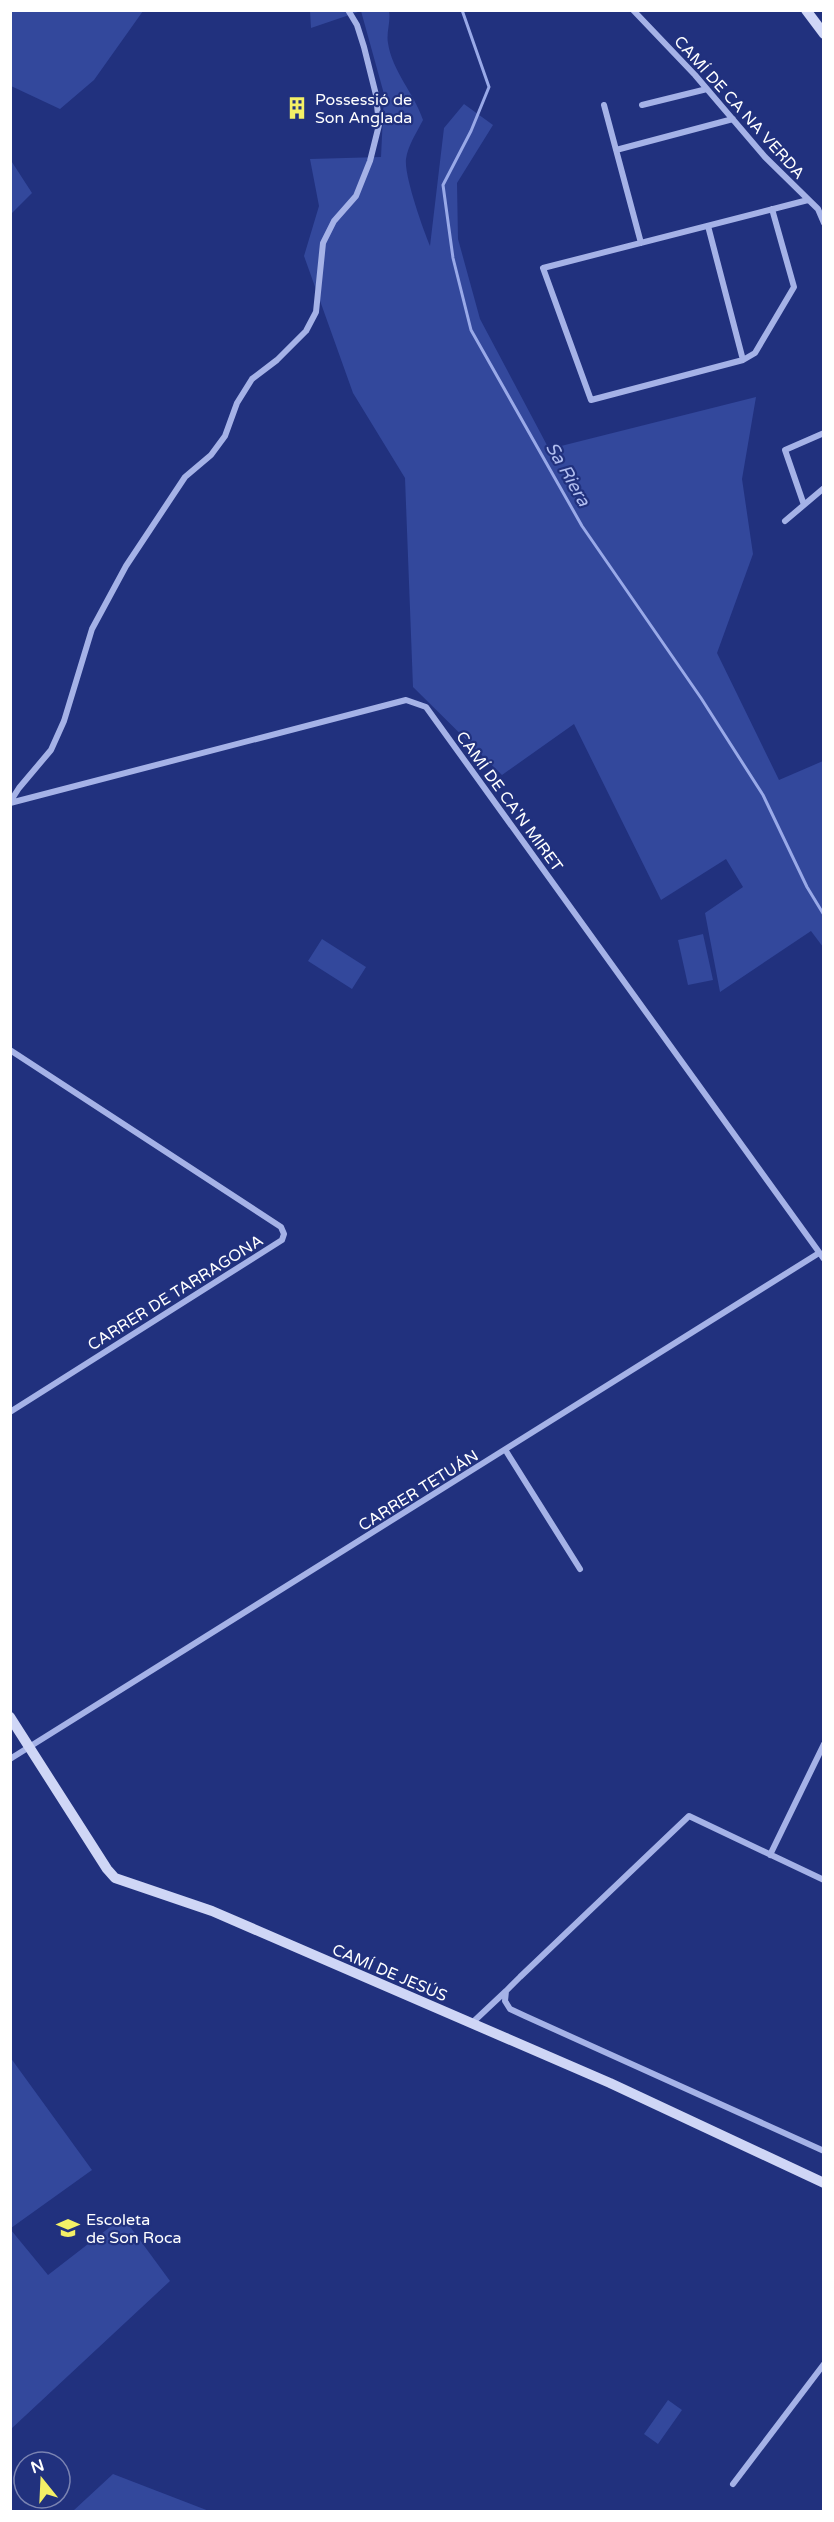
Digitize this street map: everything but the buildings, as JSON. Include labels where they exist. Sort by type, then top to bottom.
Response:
[{"type":"street","points":[[10,802],[51,750],[64,720],[93,629],[126,566],[185,477],[211,455],[225,436],[237,403],[252,379],[306,331],[316,312],[323,243],[334,221],[356,196],[370,161],[379,125],[376,94],[364,47],[357,26],[348,10]]},
{"type":"street","name":"CAMÍ DE CA NA VERDA","points":[[633,10],[707,89],[765,157],[818,209],[824,223]]},
{"type":"street","points":[[806,10],[824,34]]},
{"type":"street","points":[[642,105],[707,89]]},
{"type":"street","points":[[604,105],[641,243]]},
{"type":"street","points":[[616,150],[733,119]]},
{"type":"street","points":[[772,209],[794,286],[755,353],[743,360],[591,400],[543,268],[708,225],[772,209],[808,200]]},
{"type":"street","points":[[708,225],[743,360]]},
{"type":"street","points":[[804,505],[785,450],[824,433]]},
{"type":"street","points":[[785,521],[824,488]]},
{"type":"street","name":"CAMÍ DE CA'N MIRET","points":[[10,802],[406,700],[426,707],[821,1256]]},
{"type":"street","name":"CARRER DE TARRAGONA","points":[[10,1050],[281,1227],[284,1234],[282,1240],[10,1412]]},
{"type":"street","name":"CARRER TETUÁN","points":[[10,1759],[821,1256]]},
{"type":"street","points":[[506,1451],[580,1569]]},
{"type":"street","name":"CAMÍ DE JESÚS","points":[[10,1718],[106,1869],[115,1878],[212,1911],[609,2083],[824,2183]]},
{"type":"street","points":[[770,1855],[824,1744]]},
{"type":"street","points":[[472,2023],[689,1816],[824,1881]]},
{"type":"street","points":[[506,1991],[505,2001],[510,2009],[824,2151]]},
{"type":"street","points":[[733,2484],[824,2364]]},
{"type":"shaded area","points":[[11,10],[143,11],[94,80],[60,109],[11,86]]},
{"type":"shaded area","points":[[310,11],[361,11],[311,28]]},
{"type":"shaded area","points":[[361,11],[389,11],[390,53],[423,120],[409,149],[406,167],[430,246],[444,128],[464,104],[493,125],[457,183],[458,239],[480,319],[549,449],[756,397],[742,479],[753,554],[717,653],[779,780],[823,761],[823,947],[811,931],[720,992],[705,913],[743,887],[726,859],[661,900],[574,724],[502,775],[413,687],[405,478],[353,393],[304,256],[319,206],[310,159],[381,157],[384,94]]},
{"type":"shaded area","points":[[10,159],[32,193],[11,214],[10,214]]},
{"type":"shaded area","points":[[703,934],[713,980],[688,985],[678,940]]},
{"type":"shaded area","points":[[322,939],[366,967],[352,989],[308,961]]},
{"type":"shaded area","points":[[10,2057],[92,2170],[11,2228],[10,2228]]},
{"type":"shaded area","points":[[123,2217],[170,2281],[11,2429],[11,2230],[48,2275]]},
{"type":"shaded area","points":[[668,2400],[682,2410],[658,2444],[644,2434]]},
{"type":"shaded area","points":[[113,2474],[209,2511],[73,2511]]},
{"type":"waterway","name":"Sa Riera","points":[[462,10],[489,87],[471,131],[443,185],[453,258],[471,330],[582,526],[701,698],[763,795],[807,887],[824,915]]},
{"type":"place","name":"Possessió de Son Anglada","points":[[297,108]]},
{"type":"place","name":"Escoleta de Son Roca","points":[[68,2228]]}]
